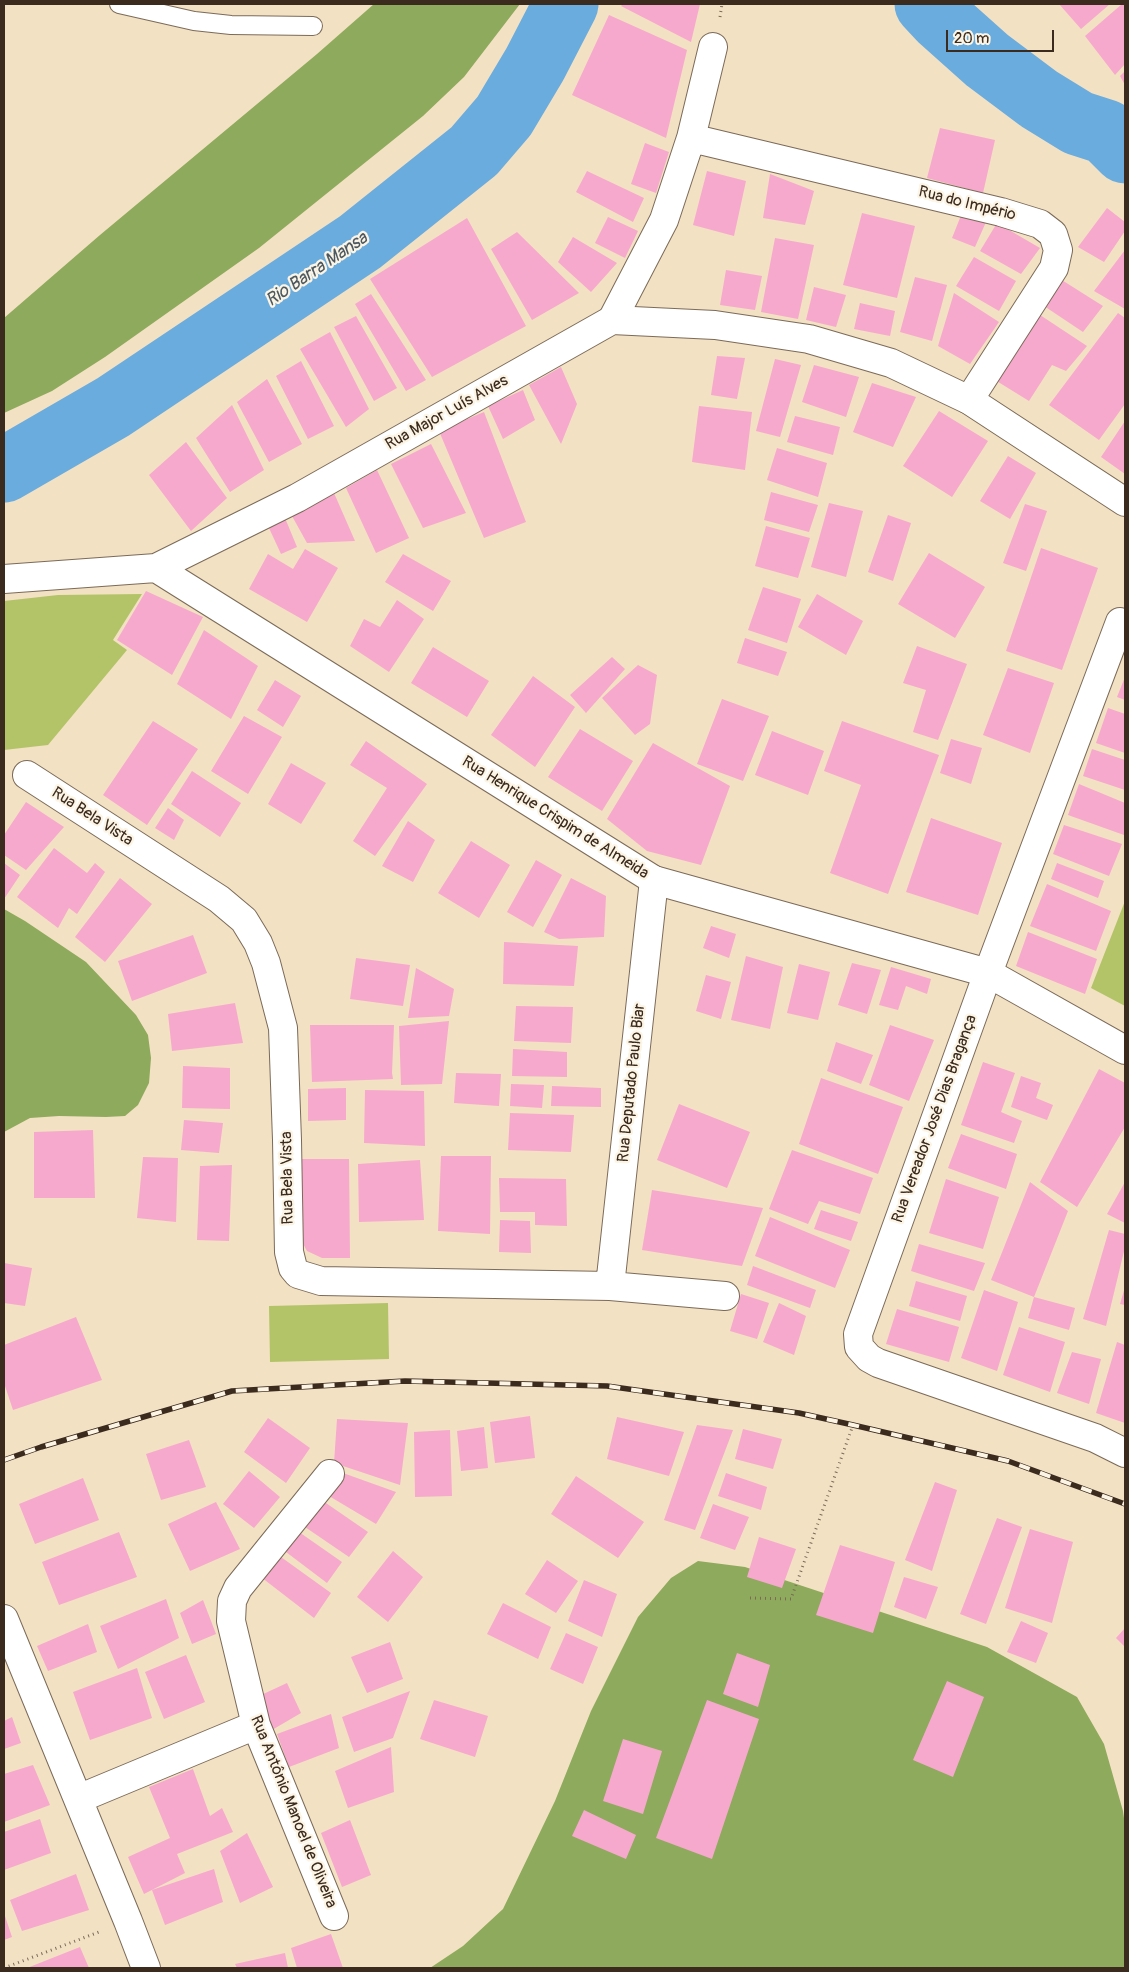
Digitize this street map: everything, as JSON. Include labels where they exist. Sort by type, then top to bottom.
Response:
[{"type":"street","points":[[713,47],[691,138],[664,220],[612,320],[715,325],[809,340],[891,363],[969,400],[1125,502]]},
{"type":"street","name":"Rua do Império","points":[[691,138],[1001,212],[1040,224],[1053,234],[1058,250],[1054,268],[969,400]]},
{"type":"street","name":"Rua Major Luís Alves","points":[[4,579],[156,568],[297,498],[612,320]]},
{"type":"street","name":"Rua Henrique Crispim de Almeida","points":[[156,568],[654,880],[988,973],[1125,1050]]},
{"type":"street","name":"Rua Vereador José Dias Bragança","points":[[1120,622],[988,973],[858,1334],[859,1347],[869,1358],[878,1363],[1095,1438],[1125,1453]]},
{"type":"street","name":"Rua Bela Vista","points":[[27,775],[219,899],[244,920],[258,943],[266,962],[283,1028],[289,1252],[293,1268],[298,1274],[321,1281],[610,1286],[726,1296]]},
{"type":"street","name":"Rua Deputado Paulo Biar","points":[[610,1286],[654,880]]},
{"type":"street","name":"Rua Antônio Manoel de Oliveira","points":[[330,1474],[238,1588],[232,1601],[231,1621],[256,1725],[334,1916]]},
{"type":"street","points":[[4,1618],[146,1968]]},
{"type":"street","points":[[78,1799],[256,1725]]},
{"type":"lane","points":[[119,4],[194,21],[240,25],[313,26]]},
{"type":"path","points":[[750,1598],[791,1599],[853,1425]]},
{"type":"path","points":[[4,1968],[128,1921]]},
{"type":"green space","points":[[374,4],[520,4],[464,77],[423,116],[259,248],[105,357],[52,391],[4,413],[4,318]]},
{"type":"green space","points":[[142,594],[113,640],[127,650],[48,745],[4,750],[4,601],[58,595]]},
{"type":"green space","points":[[1125,901],[1125,1006],[1091,988]]},
{"type":"green space","points":[[4,909],[86,962],[136,1015],[148,1035],[151,1058],[149,1083],[138,1105],[125,1116],[30,1118],[4,1132]]},
{"type":"green space","points":[[388,1303],[389,1359],[270,1362],[269,1306]]},
{"type":"green space","points":[[698,1561],[745,1567],[987,1647],[1077,1697],[1104,1744],[1123,1811],[1125,1825],[1125,1968],[430,1968],[463,1946],[503,1909],[555,1801],[591,1711],[638,1617],[671,1578]]},
{"type":"building","points":[[623,4],[700,4],[691,42],[621,6]]},
{"type":"building","points":[[1059,4],[1110,4],[1081,29]]},
{"type":"building","points":[[1122,4],[1125,4],[1125,64],[1115,75],[1085,36]]},
{"type":"building","points":[[609,15],[687,50],[666,138],[572,95]]},
{"type":"building","points":[[1125,71],[1125,85],[1120,76]]},
{"type":"building","points":[[940,128],[995,140],[983,193],[927,178]]},
{"type":"building","points":[[645,143],[669,152],[656,193],[631,184]]},
{"type":"building","points":[[587,171],[644,198],[633,222],[576,192]]},
{"type":"building","points":[[707,171],[746,181],[734,236],[693,225]]},
{"type":"building","points":[[770,174],[814,191],[805,225],[763,218]]},
{"type":"building","points":[[1107,208],[1125,222],[1125,231],[1104,262],[1078,247]]},
{"type":"building","points":[[862,213],[915,226],[897,298],[843,285]]},
{"type":"building","points":[[962,213],[986,222],[975,247],[952,238]]},
{"type":"building","points":[[608,217],[638,231],[625,258],[595,243]]},
{"type":"building","points":[[467,218],[526,326],[432,377],[370,279]]},
{"type":"building","points":[[997,223],[1040,248],[1021,274],[980,251]]},
{"type":"building","points":[[517,232],[579,293],[532,320],[491,249]]},
{"type":"building","points":[[573,237],[617,263],[591,292],[558,262]]},
{"type":"building","points":[[775,238],[814,245],[798,319],[761,312]]},
{"type":"building","points":[[1125,250],[1125,309],[1094,291]]},
{"type":"building","points":[[974,257],[1016,281],[999,311],[956,286]]},
{"type":"building","points":[[726,270],[762,276],[755,310],[720,305]]},
{"type":"building","points":[[915,277],[947,285],[932,341],[900,332]]},
{"type":"building","points":[[1057,277],[1103,306],[1083,332],[1041,304]]},
{"type":"building","points":[[814,287],[846,295],[836,327],[806,320]]},
{"type":"building","points":[[954,293],[999,322],[970,364],[938,346]]},
{"type":"building","points":[[371,294],[426,380],[406,391],[355,304]]},
{"type":"building","points":[[860,303],[895,311],[890,336],[854,329]]},
{"type":"building","points":[[1037,313],[1087,346],[1066,371],[1052,365],[1029,401],[995,380]]},
{"type":"building","points":[[1118,313],[1125,318],[1125,404],[1099,440],[1049,405]]},
{"type":"building","points":[[356,316],[397,388],[374,401],[334,327]]},
{"type":"building","points":[[330,332],[369,409],[346,427],[300,349]]},
{"type":"building","points":[[717,356],[745,358],[737,399],[711,395]]},
{"type":"building","points":[[775,359],[801,365],[780,437],[756,431]]},
{"type":"building","points":[[301,361],[334,426],[308,439],[276,376]]},
{"type":"building","points":[[814,365],[859,377],[846,417],[802,402]]},
{"type":"building","points":[[561,367],[577,404],[561,444],[529,385]]},
{"type":"building","points":[[267,379],[302,444],[269,462],[237,402]]},
{"type":"building","points":[[872,383],[916,397],[893,447],[853,432]]},
{"type":"building","points":[[523,390],[535,420],[503,439],[488,406]]},
{"type":"building","points":[[232,405],[264,470],[230,492],[196,438]]},
{"type":"building","points":[[699,406],[752,412],[745,470],[692,462]]},
{"type":"building","points":[[939,411],[988,441],[952,497],[903,466]]},
{"type":"building","points":[[484,412],[526,522],[484,538],[439,431]]},
{"type":"building","points":[[795,416],[840,427],[833,455],[787,442]]},
{"type":"building","points":[[1125,421],[1125,474],[1101,457]]},
{"type":"building","points":[[186,442],[227,498],[191,531],[149,475]]},
{"type":"building","points":[[431,444],[466,513],[423,528],[391,464]]},
{"type":"building","points":[[777,448],[827,463],[818,497],[767,480]]},
{"type":"building","points":[[1008,456],[1036,473],[1010,519],[980,501]]},
{"type":"building","points":[[377,470],[409,538],[376,553],[346,488]]},
{"type":"building","points":[[771,492],[818,505],[809,532],[764,520]]},
{"type":"building","points":[[334,493],[355,541],[307,543],[292,516]]},
{"type":"building","points":[[829,503],[863,511],[846,577],[811,567]]},
{"type":"building","points":[[1025,504],[1047,511],[1026,571],[1003,563]]},
{"type":"building","points":[[888,515],[911,523],[893,581],[868,572]]},
{"type":"building","points":[[285,518],[297,547],[281,554],[269,528]]},
{"type":"building","points":[[766,526],[810,538],[798,578],[755,566]]},
{"type":"building","points":[[1041,548],[1098,568],[1062,670],[1006,651]]},
{"type":"building","points":[[305,549],[338,568],[307,622],[249,589],[268,554],[293,569]]},
{"type":"building","points":[[929,553],[985,587],[955,638],[898,604]]},
{"type":"building","points":[[403,554],[451,581],[433,611],[385,582]]},
{"type":"building","points":[[763,587],[801,599],[787,643],[748,630]]},
{"type":"building","points":[[146,591],[203,617],[172,675],[117,640]]},
{"type":"building","points":[[817,594],[863,621],[846,655],[798,627]]},
{"type":"building","points":[[397,600],[424,619],[389,672],[350,646],[364,619],[380,627]]},
{"type":"building","points":[[204,630],[258,666],[231,719],[177,684]]},
{"type":"building","points":[[745,638],[787,652],[778,676],[737,663]]},
{"type":"building","points":[[917,646],[967,664],[938,740],[913,732],[926,690],[903,683]]},
{"type":"building","points":[[433,647],[489,681],[467,717],[411,683]]},
{"type":"building","points":[[612,657],[625,669],[586,713],[570,695]]},
{"type":"building","points":[[638,665],[657,675],[650,724],[635,735],[602,698]]},
{"type":"building","points":[[1008,668],[1054,683],[1030,753],[983,735]]},
{"type":"building","points":[[533,676],[575,707],[535,767],[491,735]]},
{"type":"building","points":[[1125,677],[1125,700],[1117,697]]},
{"type":"building","points":[[275,680],[301,696],[283,727],[257,710]]},
{"type":"building","points":[[722,699],[769,716],[743,781],[697,764]]},
{"type":"building","points":[[1108,708],[1125,714],[1125,753],[1096,743]]},
{"type":"building","points":[[244,716],[282,737],[248,794],[211,771]]},
{"type":"building","points":[[153,721],[198,749],[147,825],[103,795]]},
{"type":"building","points":[[842,721],[939,755],[888,894],[830,873],[861,785],[824,771]]},
{"type":"building","points":[[580,729],[633,761],[602,811],[548,777]]},
{"type":"building","points":[[772,731],[824,751],[808,795],[755,775]]},
{"type":"building","points":[[951,739],[982,748],[971,784],[940,773]]},
{"type":"building","points":[[366,741],[427,784],[375,856],[353,841],[387,788],[350,765]]},
{"type":"building","points":[[653,743],[730,786],[701,865],[647,851],[607,819]]},
{"type":"building","points":[[1092,749],[1125,760],[1125,790],[1083,776]]},
{"type":"building","points":[[291,763],[326,783],[301,824],[268,804]]},
{"type":"building","points":[[192,771],[241,803],[220,837],[171,804]]},
{"type":"building","points":[[1079,784],[1125,803],[1124,835],[1068,815]]},
{"type":"building","points":[[26,802],[64,827],[26,870],[4,855],[4,835]]},
{"type":"building","points":[[168,808],[184,820],[174,840],[155,828]]},
{"type":"building","points":[[931,818],[1002,843],[978,915],[906,892]]},
{"type":"building","points":[[408,821],[435,840],[413,882],[382,866]]},
{"type":"building","points":[[1064,825],[1122,844],[1109,876],[1053,854]]},
{"type":"building","points":[[471,841],[510,865],[479,918],[438,893]]},
{"type":"building","points":[[54,848],[87,873],[95,863],[105,872],[77,914],[69,908],[58,928],[17,897]]},
{"type":"building","points":[[536,860],[562,875],[533,927],[507,912]]},
{"type":"building","points":[[4,863],[20,875],[4,899]]},
{"type":"building","points":[[1057,863],[1104,881],[1098,898],[1051,879]]},
{"type":"building","points":[[120,878],[152,904],[105,962],[75,937]]},
{"type":"building","points":[[571,878],[606,896],[604,937],[559,939],[544,932]]},
{"type":"building","points":[[1047,884],[1111,911],[1096,951],[1030,926]]},
{"type":"building","points":[[711,926],[736,934],[729,958],[703,948]]},
{"type":"building","points":[[1028,932],[1097,959],[1085,994],[1016,966]]},
{"type":"building","points":[[193,935],[207,973],[132,1001],[118,961]]},
{"type":"building","points":[[504,942],[578,946],[574,986],[503,984]]},
{"type":"building","points":[[746,956],[783,967],[770,1029],[731,1020]]},
{"type":"building","points":[[356,958],[410,965],[403,1006],[350,999]]},
{"type":"building","points":[[852,963],[881,970],[867,1014],[838,1005]]},
{"type":"building","points":[[799,964],[830,972],[818,1020],[787,1013]]},
{"type":"building","points":[[891,967],[931,979],[927,994],[906,986],[898,1010],[879,1005]]},
{"type":"building","points":[[416,968],[454,989],[449,1016],[408,1018]]},
{"type":"building","points":[[706,975],[731,982],[721,1019],[696,1011]]},
{"type":"building","points":[[235,1003],[243,1043],[172,1051],[168,1014]]},
{"type":"building","points":[[516,1006],[573,1007],[571,1043],[514,1041]]},
{"type":"building","points":[[449,1021],[442,1084],[401,1085],[399,1026]]},
{"type":"building","points":[[310,1025],[394,1025],[393,1079],[312,1082]]},
{"type":"building","points":[[890,1025],[934,1040],[909,1101],[869,1085]]},
{"type":"building","points":[[836,1042],[873,1055],[861,1084],[827,1071]]},
{"type":"building","points":[[513,1049],[567,1052],[567,1077],[512,1076]]},
{"type":"building","points":[[983,1062],[1015,1073],[1001,1112],[1022,1121],[1014,1143],[961,1125]]},
{"type":"building","points":[[183,1066],[230,1068],[230,1109],[182,1108]]},
{"type":"building","points":[[1099,1069],[1125,1083],[1125,1127],[1077,1207],[1040,1182]]},
{"type":"building","points":[[456,1073],[501,1074],[499,1106],[454,1103]]},
{"type":"building","points":[[1021,1076],[1041,1083],[1036,1098],[1053,1105],[1047,1120],[1011,1107]]},
{"type":"building","points":[[821,1078],[903,1107],[878,1174],[799,1144]]},
{"type":"building","points":[[511,1084],[544,1085],[542,1108],[510,1106]]},
{"type":"building","points":[[552,1086],[601,1088],[601,1107],[551,1106]]},
{"type":"building","points":[[346,1088],[346,1120],[308,1121],[308,1089]]},
{"type":"building","points":[[365,1090],[424,1091],[425,1146],[364,1143]]},
{"type":"building","points":[[679,1104],[750,1132],[727,1188],[657,1160]]},
{"type":"building","points":[[510,1113],[574,1115],[571,1152],[508,1150]]},
{"type":"building","points":[[184,1120],[223,1123],[219,1153],[181,1150]]},
{"type":"building","points":[[93,1130],[95,1198],[34,1198],[34,1132]]},
{"type":"building","points":[[961,1134],[1017,1154],[1006,1189],[948,1168]]},
{"type":"building","points":[[792,1150],[873,1178],[860,1214],[819,1201],[808,1224],[769,1209]]},
{"type":"building","points":[[441,1156],[491,1156],[490,1234],[438,1231]]},
{"type":"building","points":[[143,1157],[178,1158],[176,1222],[137,1218]]},
{"type":"building","points":[[299,1159],[349,1159],[350,1258],[322,1258],[307,1251],[300,1238]]},
{"type":"building","points":[[420,1160],[424,1220],[359,1222],[358,1164]]},
{"type":"building","points":[[232,1165],[229,1241],[197,1240],[200,1166]]},
{"type":"building","points":[[499,1178],[566,1179],[567,1226],[535,1225],[535,1212],[500,1212]]},
{"type":"building","points":[[946,1179],[999,1197],[983,1249],[929,1233]]},
{"type":"building","points":[[1030,1182],[1068,1211],[1034,1297],[991,1280]]},
{"type":"building","points":[[1125,1182],[1125,1223],[1107,1214]]},
{"type":"building","points":[[652,1190],[763,1208],[742,1266],[642,1250]]},
{"type":"building","points":[[821,1210],[858,1222],[851,1241],[814,1229]]},
{"type":"building","points":[[770,1217],[850,1250],[835,1288],[755,1256]]},
{"type":"building","points":[[500,1220],[530,1221],[531,1253],[499,1252]]},
{"type":"building","points":[[1109,1230],[1125,1234],[1125,1247],[1106,1326],[1083,1319]]},
{"type":"building","points":[[919,1244],[985,1263],[974,1291],[911,1271]]},
{"type":"building","points":[[4,1263],[32,1268],[25,1306],[4,1303]]},
{"type":"building","points":[[753,1266],[816,1290],[810,1308],[747,1285]]},
{"type":"building","points":[[916,1281],[967,1296],[960,1321],[909,1306]]},
{"type":"building","points":[[1125,1287],[1125,1305],[1120,1304]]},
{"type":"building","points":[[984,1290],[1018,1302],[997,1371],[961,1358]]},
{"type":"building","points":[[741,1294],[769,1303],[757,1339],[730,1331]]},
{"type":"building","points":[[1034,1297],[1075,1308],[1069,1330],[1028,1318]]},
{"type":"building","points":[[779,1303],[806,1316],[794,1355],[763,1342]]},
{"type":"building","points":[[897,1309],[959,1327],[949,1362],[886,1344]]},
{"type":"building","points":[[76,1317],[102,1380],[13,1410],[4,1383],[4,1345]]},
{"type":"building","points":[[1019,1327],[1065,1342],[1050,1392],[1003,1375]]},
{"type":"building","points":[[1117,1342],[1125,1345],[1125,1423],[1096,1413]]},
{"type":"building","points":[[1072,1352],[1101,1359],[1089,1404],[1057,1393]]},
{"type":"building","points":[[530,1416],[535,1458],[495,1463],[490,1422]]},
{"type":"building","points":[[617,1417],[684,1432],[669,1476],[607,1459]]},
{"type":"building","points":[[268,1418],[310,1448],[286,1483],[244,1452]]},
{"type":"building","points":[[337,1419],[408,1423],[400,1485],[334,1463]]},
{"type":"building","points":[[697,1425],[733,1430],[695,1530],[664,1520]]},
{"type":"building","points":[[484,1427],[488,1468],[461,1471],[457,1431]]},
{"type":"building","points":[[743,1429],[782,1439],[773,1469],[735,1459]]},
{"type":"building","points":[[450,1430],[452,1496],[415,1497],[414,1432]]},
{"type":"building","points":[[189,1440],[206,1487],[161,1500],[146,1454]]},
{"type":"building","points":[[249,1471],[280,1497],[254,1528],[223,1504]]},
{"type":"building","points":[[343,1473],[396,1492],[376,1524],[329,1496]]},
{"type":"building","points":[[726,1473],[767,1487],[761,1510],[718,1496]]},
{"type":"building","points":[[576,1476],[644,1522],[618,1558],[551,1514]]},
{"type":"building","points":[[83,1478],[99,1520],[35,1544],[19,1504]]},
{"type":"building","points":[[935,1482],[957,1490],[932,1571],[905,1560]]},
{"type":"building","points":[[323,1501],[368,1532],[349,1557],[305,1527]]},
{"type":"building","points":[[216,1502],[240,1549],[190,1571],[168,1524]]},
{"type":"building","points":[[713,1504],[749,1517],[735,1550],[700,1538]]},
{"type":"building","points":[[997,1518],[1022,1527],[986,1624],[960,1614]]},
{"type":"building","points":[[1030,1529],[1073,1542],[1052,1623],[1005,1608]]},
{"type":"building","points":[[119,1532],[137,1577],[59,1605],[42,1562]]},
{"type":"building","points":[[299,1532],[342,1562],[327,1583],[286,1552]]},
{"type":"building","points":[[759,1537],[796,1549],[782,1588],[747,1577]]},
{"type":"building","points":[[840,1545],[895,1562],[873,1633],[816,1615]]},
{"type":"building","points":[[393,1551],[423,1577],[388,1622],[357,1597]]},
{"type":"building","points":[[274,1552],[331,1593],[314,1618],[257,1574]]},
{"type":"building","points":[[547,1560],[578,1581],[556,1613],[525,1594]]},
{"type":"building","points":[[904,1577],[938,1587],[926,1619],[894,1607]]},
{"type":"building","points":[[584,1580],[617,1594],[602,1637],[568,1621]]},
{"type":"building","points":[[166,1599],[179,1638],[118,1669],[100,1626]]},
{"type":"building","points":[[203,1600],[216,1634],[192,1644],[180,1613]]},
{"type":"building","points":[[503,1603],[551,1627],[538,1659],[487,1634]]},
{"type":"building","points":[[1021,1621],[1048,1633],[1036,1663],[1007,1652]]},
{"type":"building","points":[[88,1624],[97,1652],[48,1671],[37,1646]]},
{"type":"building","points":[[1125,1628],[1125,1647],[1116,1638]]},
{"type":"building","points":[[566,1633],[598,1647],[583,1684],[550,1669]]},
{"type":"building","points":[[390,1642],[403,1679],[367,1693],[351,1657]]},
{"type":"building","points":[[737,1653],[770,1665],[758,1707],[723,1694]]},
{"type":"building","points":[[186,1655],[205,1702],[164,1719],[145,1672]]},
{"type":"building","points":[[137,1668],[152,1718],[90,1740],[73,1692]]},
{"type":"building","points":[[947,1681],[984,1697],[953,1777],[913,1760]]},
{"type":"building","points":[[287,1683],[301,1713],[272,1730],[259,1696]]},
{"type":"building","points":[[410,1691],[393,1738],[354,1752],[342,1717]]},
{"type":"building","points":[[434,1700],[488,1716],[475,1757],[420,1739]]},
{"type":"building","points":[[707,1700],[759,1719],[712,1859],[656,1838]]},
{"type":"building","points":[[331,1714],[339,1748],[289,1767],[277,1734]]},
{"type":"building","points":[[12,1717],[21,1743],[4,1749],[4,1721]]},
{"type":"building","points":[[623,1739],[662,1751],[643,1814],[603,1801]]},
{"type":"building","points":[[391,1747],[394,1792],[348,1808],[335,1771]]},
{"type":"building","points":[[33,1765],[50,1805],[4,1822],[4,1774]]},
{"type":"building","points":[[193,1769],[210,1816],[222,1808],[233,1832],[177,1854],[185,1873],[144,1894],[128,1857],[170,1838],[149,1787]]},
{"type":"building","points":[[584,1810],[636,1835],[626,1859],[572,1836]]},
{"type":"building","points":[[40,1819],[51,1853],[4,1870],[4,1832]]},
{"type":"building","points":[[350,1820],[371,1875],[342,1887],[321,1833]]},
{"type":"building","points":[[247,1833],[273,1887],[240,1903],[220,1851]]},
{"type":"building","points":[[214,1869],[223,1902],[165,1925],[152,1890]]},
{"type":"building","points":[[76,1874],[89,1910],[22,1931],[10,1900]]},
{"type":"building","points":[[4,1913],[12,1937],[4,1940]]},
{"type":"building","points":[[331,1934],[343,1968],[297,1968],[291,1948]]},
{"type":"building","points":[[80,1947],[89,1968],[27,1968]]},
{"type":"building","points":[[285,1953],[288,1968],[237,1968],[235,1964]]},
{"type":"waterway","name":"Rio Barra Mansa","points":[[4,470],[113,407],[360,242],[474,151],[504,116],[535,64],[566,4]]},
{"type":"waterway","name":"Rio Barra Mansa","points":[[927,4],[987,60],[1039,99],[1078,123],[1106,132],[1125,151]]},
{"type":"railway","points":[[4,1460],[41,1447],[232,1391],[405,1381],[607,1386],[799,1413],[853,1425],[1008,1461],[1125,1504]]}]
